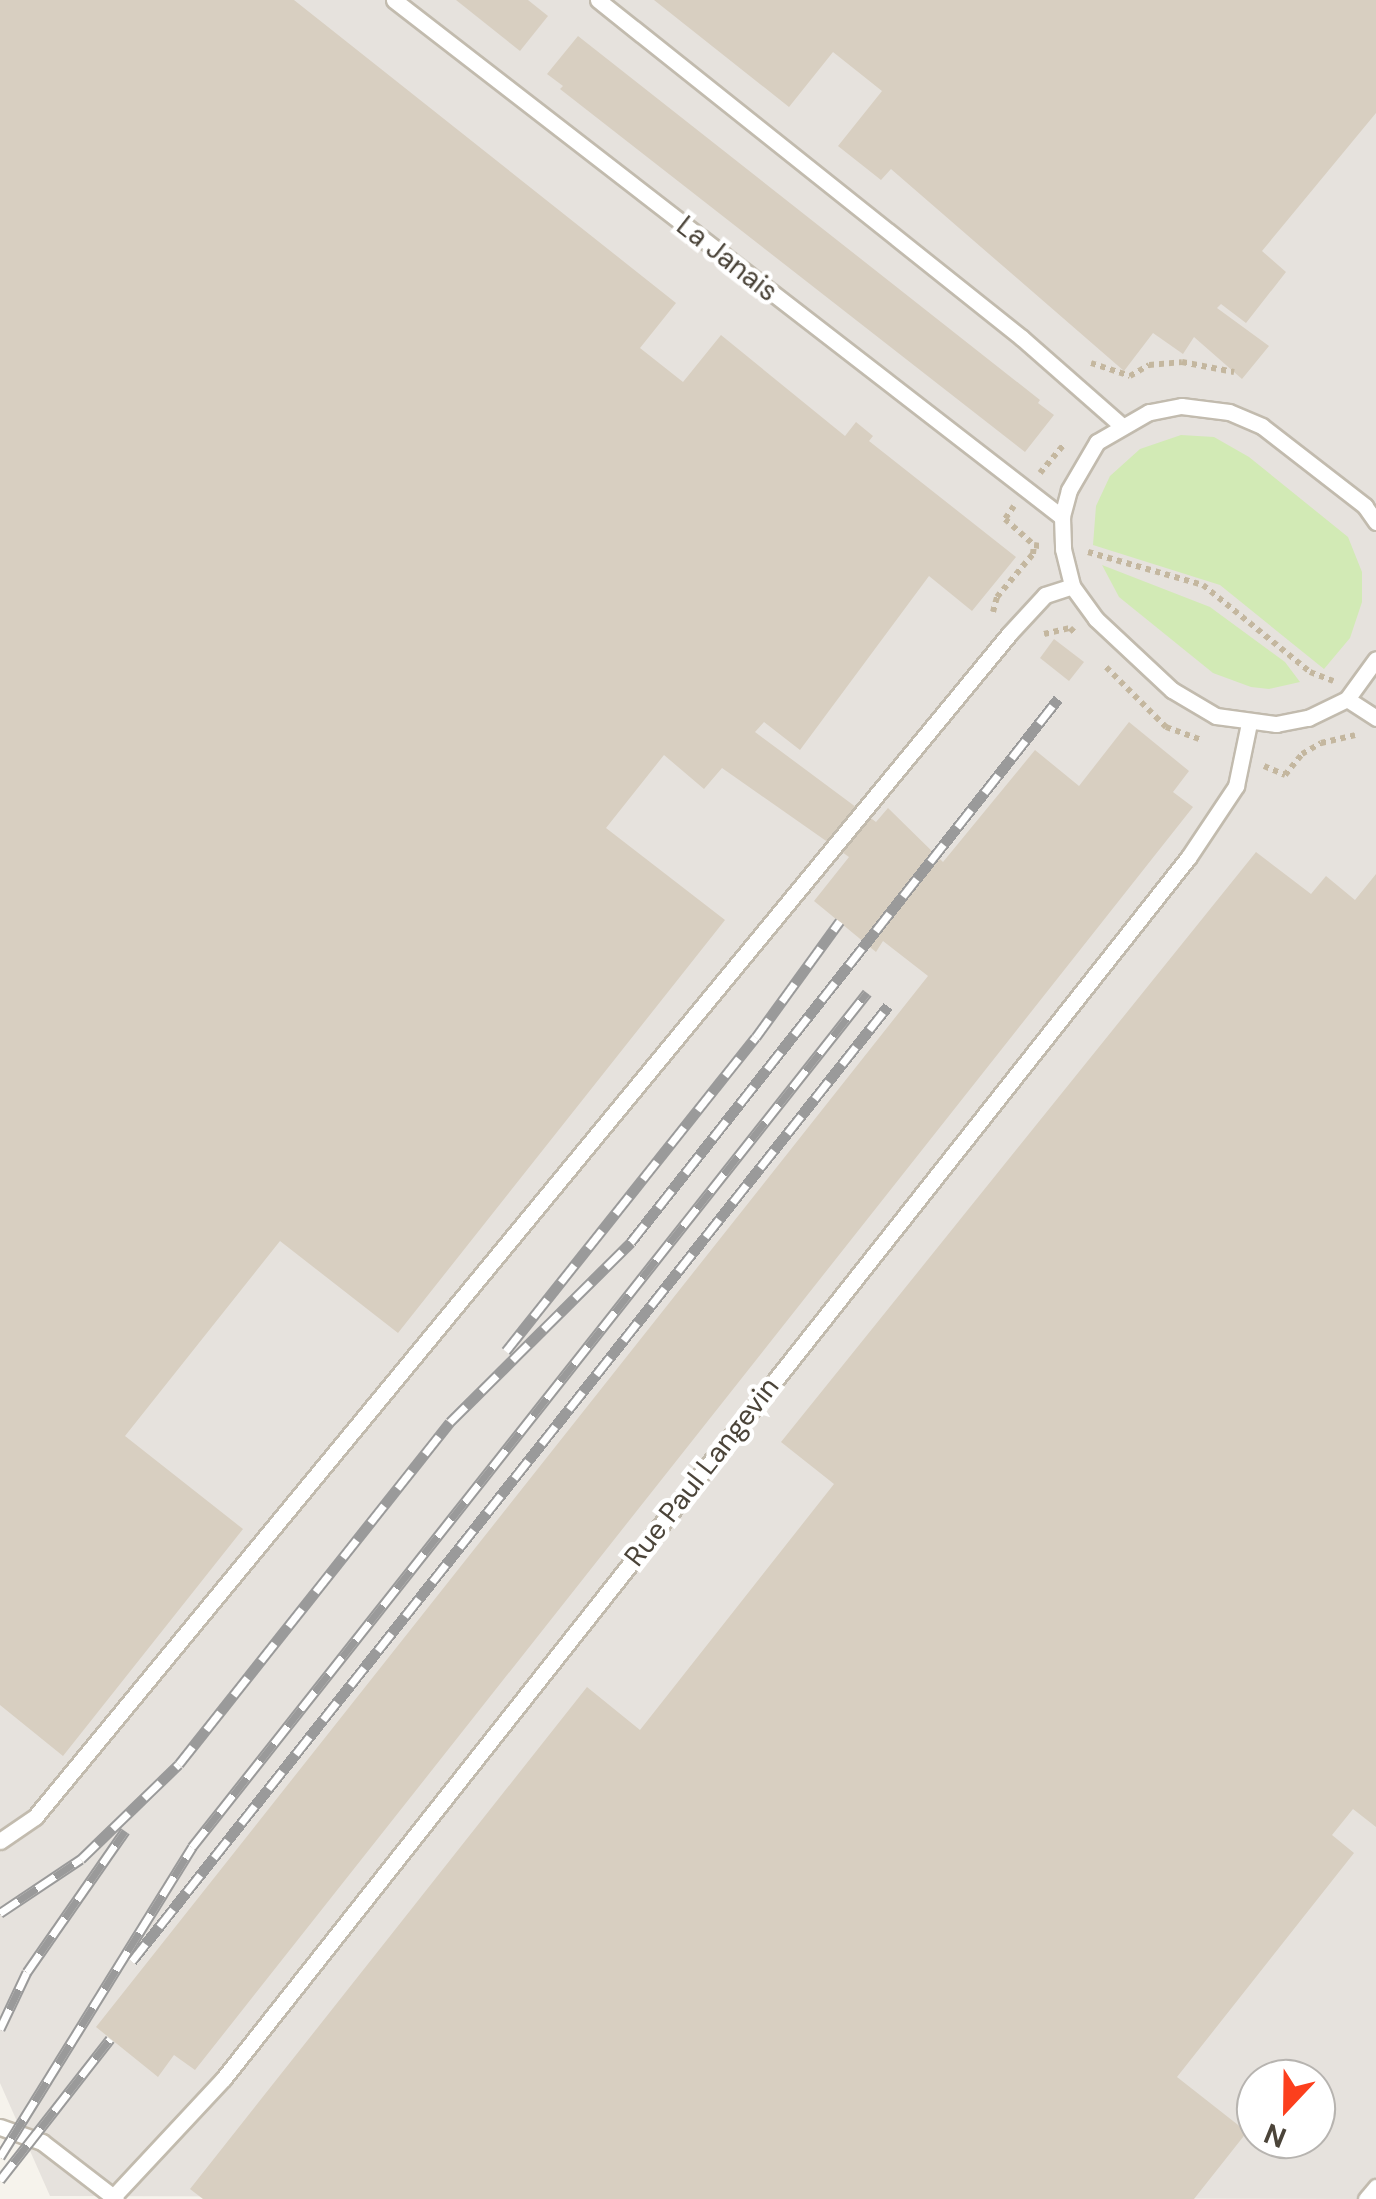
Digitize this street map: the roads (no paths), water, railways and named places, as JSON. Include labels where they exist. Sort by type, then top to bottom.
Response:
[{"type":"lane","name":"La Janais","points":[[394,0],[1062,517]]},
{"type":"lane","points":[[598,0],[1022,338],[1121,425]]},
{"type":"lane","points":[[1376,522],[1365,506],[1276,438],[1229,412],[1181,406],[1149,412],[1097,442],[1069,490],[1062,517],[1063,549],[1072,586],[1096,619],[1172,690],[1216,716],[1249,723],[1308,718],[1352,694],[1376,659]]},
{"type":"lane","points":[[0,1841],[35,1817],[1008,634],[1045,595],[1072,586]]},
{"type":"lane","points":[[1352,694],[1376,718]]},
{"type":"lane","name":"Rue Paul Langevin","points":[[115,2198],[224,2078],[1188,858],[1236,786],[1249,723]]},
{"type":"lane","points":[[0,2127],[42,2142],[115,2198]]},
{"type":"lane","points":[[1366,2199],[1376,2188]]},
{"type":"railway","points":[[0,1913],[81,1859],[179,1764],[450,1422],[631,1242],[1058,699]]},
{"type":"railway","points":[[506,1351],[756,1037],[840,921]]},
{"type":"railway","points":[[0,2157],[192,1847],[867,993]]},
{"type":"railway","points":[[132,1961],[888,1006]]},
{"type":"railway","points":[[0,2029],[27,1972],[125,1831]]},
{"type":"railway","points":[[0,2180],[110,2039]]}]
